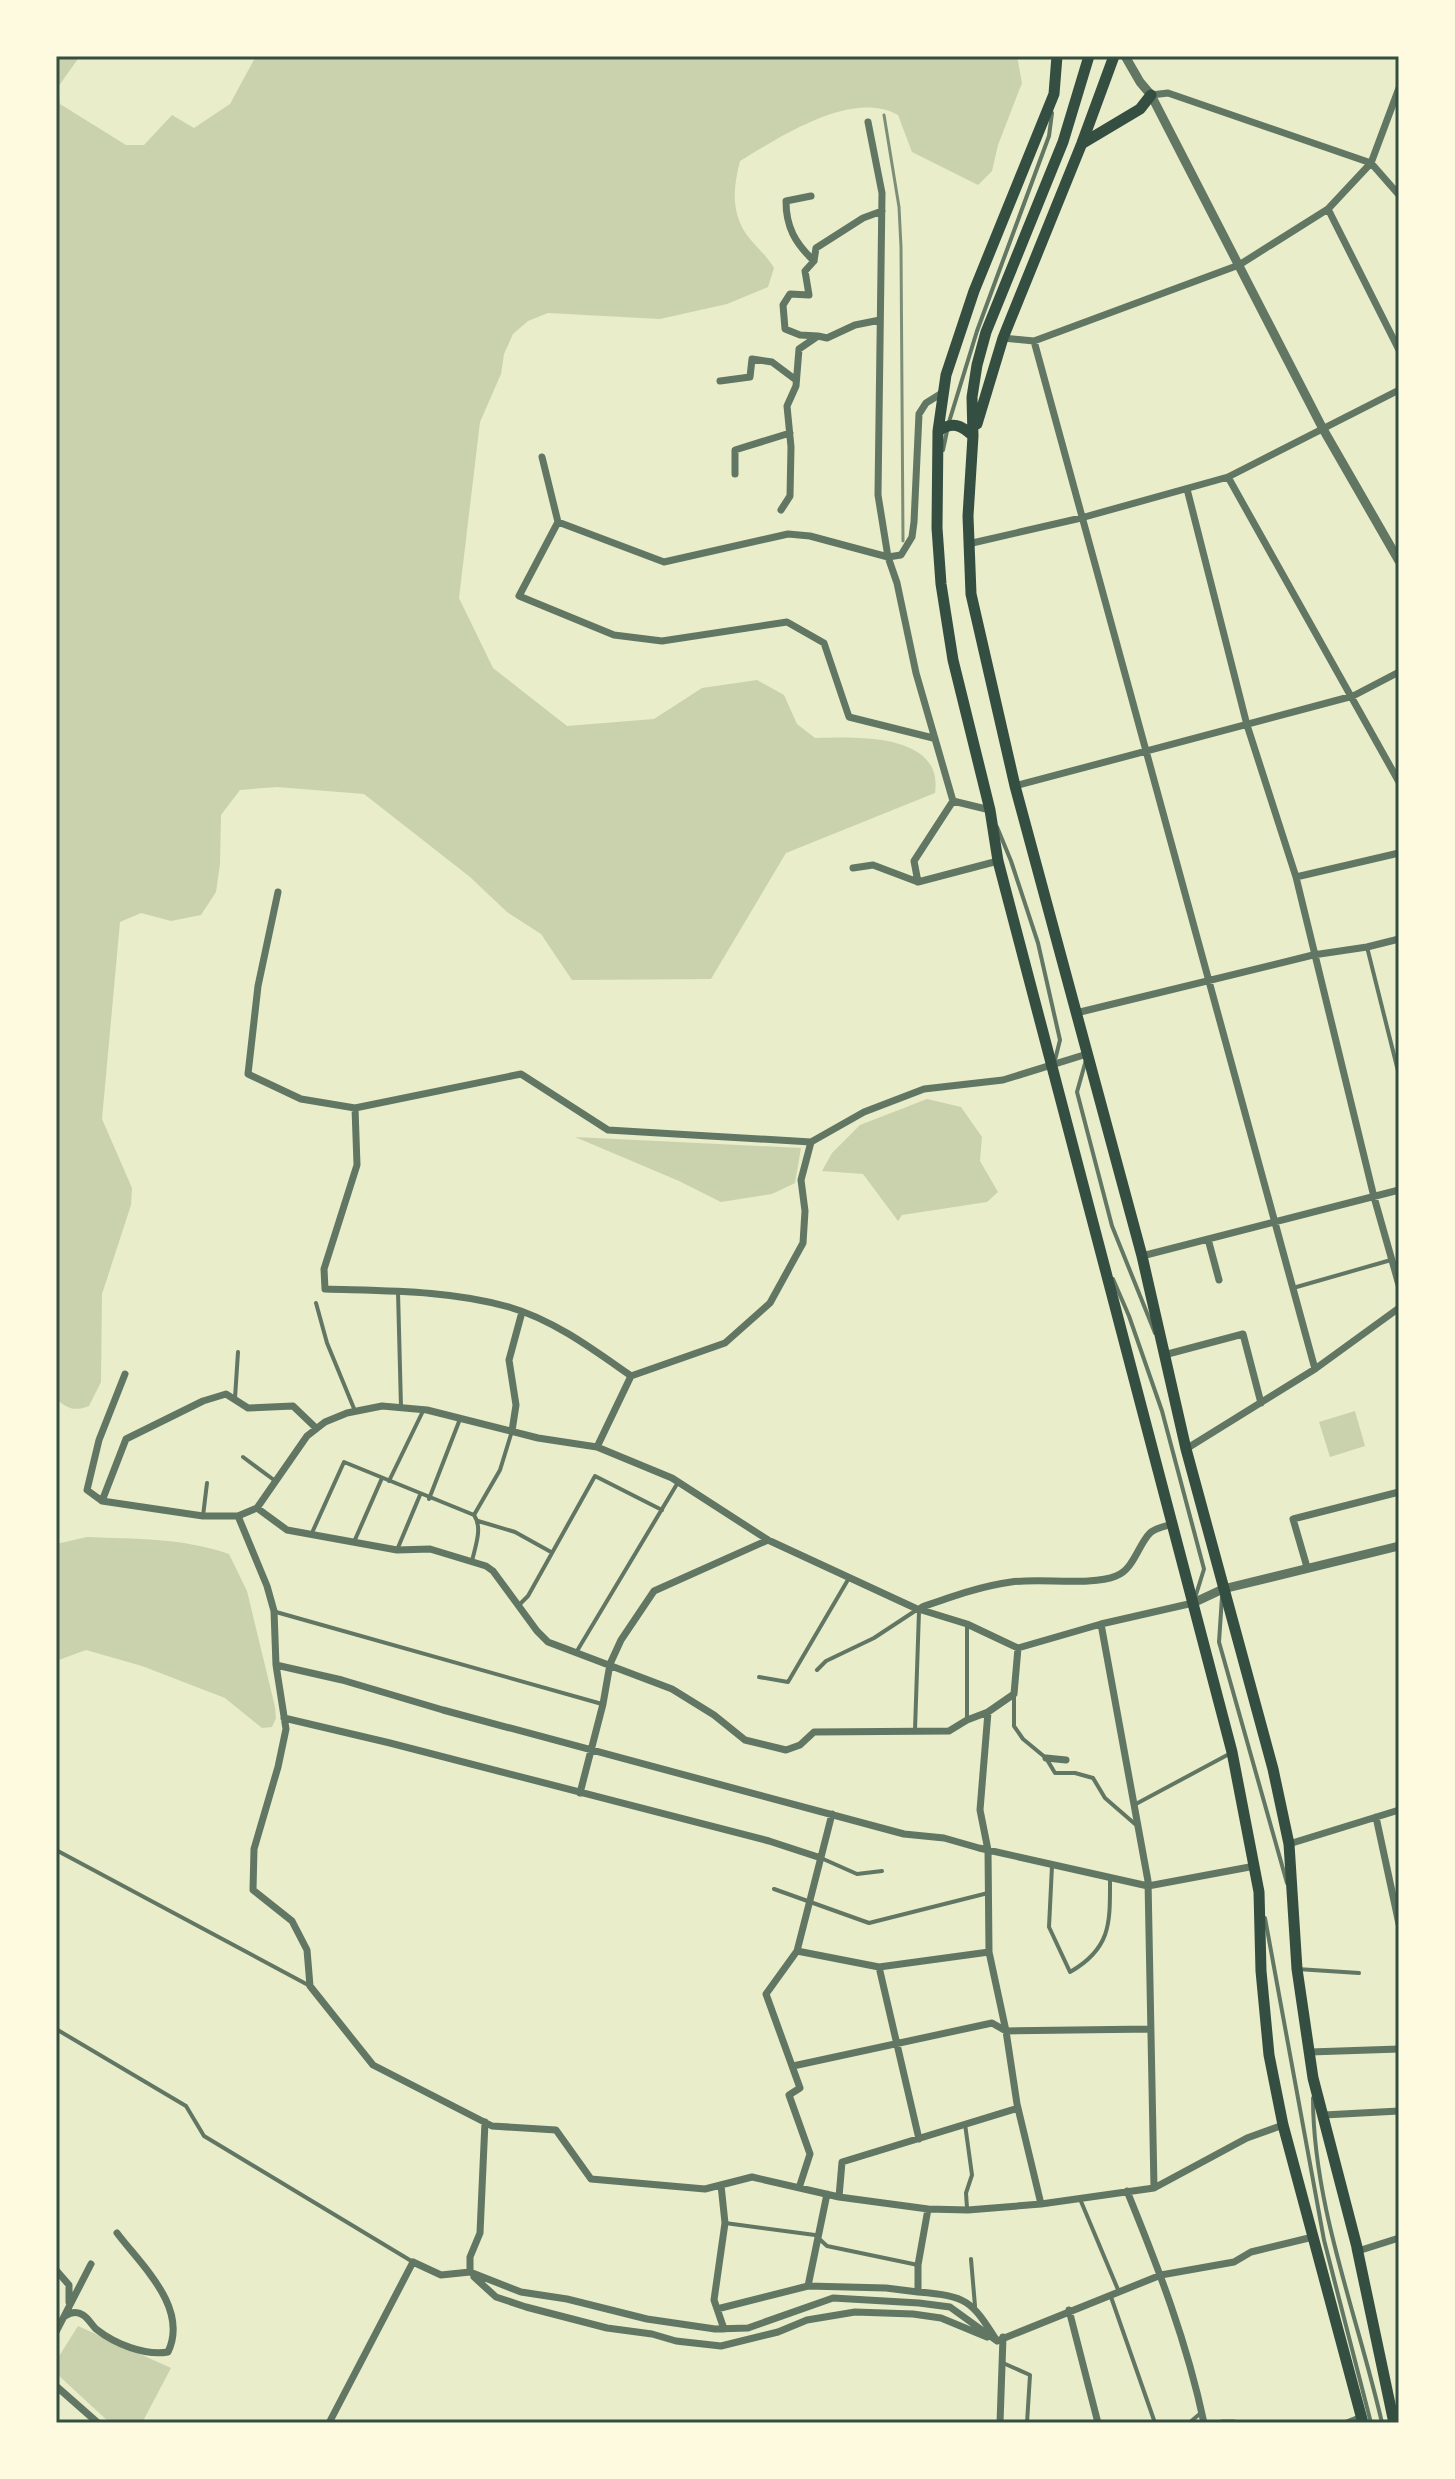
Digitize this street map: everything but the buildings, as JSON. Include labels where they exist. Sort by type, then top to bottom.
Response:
[{"type":"main road","points":[[1057,56],[1054,94],[974,291],[942,393],[937,528],[941,584],[953,660],[990,810],[998,861],[1232,1752],[1259,1892],[1261,1971],[1269,2055],[1283,2125],[1365,2421]]},
{"type":"main road","points":[[1089,56],[1063,142],[986,332],[972,397],[968,544],[971,594],[1015,786],[1142,1256],[1186,1449],[1273,1769],[1289,1844],[1297,1969],[1313,2078],[1357,2249],[1394,2423]]},
{"type":"main road","points":[[973,436],[1003,338],[1114,56]]},
{"type":"main road","points":[[1082,143],[1140,109],[1151,95]]},
{"type":"main road","points":[[943,428],[962,425],[973,436]]},
{"type":"street","points":[[1125,56],[1151,95],[1323,429],[1399,561]]},
{"type":"street","points":[[1003,338],[1034,341],[1239,265],[1328,209],[1371,163],[1399,88]]},
{"type":"street","points":[[1151,95],[1168,93],[1371,163],[1399,195]]},
{"type":"street","points":[[868,122],[882,193],[878,495],[888,557],[897,583],[916,673],[953,801]]},
{"type":"street","points":[[811,196],[786,201],[786,218],[791,234],[814,261]]},
{"type":"street","points":[[1328,209],[1399,350]]},
{"type":"street","points":[[880,320],[855,325],[827,338],[800,335],[785,329],[783,305],[790,294],[809,295],[805,271],[814,261],[816,248],[863,218],[882,211]]},
{"type":"street","points":[[781,510],[790,496],[787,406],[796,380],[799,349],[818,336]]},
{"type":"street","points":[[1034,341],[1315,1369]]},
{"type":"street","points":[[720,381],[750,377],[752,359],[772,362],[796,380]]},
{"type":"street","points":[[968,544],[1081,518],[1228,477],[1399,390]]},
{"type":"street","points":[[558,522],[664,562],[788,534],[810,536],[888,557],[901,555],[912,537],[919,414],[926,403],[942,393]]},
{"type":"street","points":[[735,474],[735,450],[790,433]]},
{"type":"street","points":[[542,457],[558,522],[519,596],[614,635],[662,641],[787,622],[824,643],[849,717],[933,738]]},
{"type":"street","points":[[1228,477],[1399,782]]},
{"type":"street","points":[[1187,489],[1247,725],[1296,877],[1374,1197],[1399,1285]]},
{"type":"street","points":[[1015,786],[1353,696],[1399,672]]},
{"type":"street","points":[[953,801],[990,810]]},
{"type":"street","points":[[918,882],[914,861],[953,801]]},
{"type":"street","points":[[1296,877],[1399,853]]},
{"type":"street","points":[[853,868],[873,865],[918,882],[998,861]]},
{"type":"street","points":[[278,892],[258,986],[248,1074],[301,1099],[355,1108],[521,1074],[608,1130],[811,1142],[864,1112],[924,1089],[1003,1080],[1087,1054]]},
{"type":"street","points":[[1076,1013],[1313,955],[1399,939]]},
{"type":"street","points":[[355,1108],[357,1165],[324,1269],[325,1289],[454,1297],[509,1307],[553,1325],[631,1376]]},
{"type":"street","points":[[597,1447],[631,1376],[725,1343],[770,1303],[803,1243],[805,1211],[801,1180],[811,1142]]},
{"type":"street","points":[[1142,1256],[1399,1190]]},
{"type":"street","points":[[1208,1239],[1219,1280]]},
{"type":"street","points":[[1186,1449],[1315,1369],[1399,1308]]},
{"type":"street","points":[[512,1431],[516,1405],[509,1360],[522,1312]]},
{"type":"street","points":[[1164,1356],[1243,1334],[1261,1403]]},
{"type":"street","points":[[125,1374],[99,1440],[87,1490],[102,1501],[203,1516],[238,1516],[257,1508],[307,1436],[316,1428],[355,1411],[382,1406],[424,1410],[597,1447],[679,1482],[768,1540],[915,1608],[967,1624],[1018,1648],[1101,1624],[1193,1603],[1223,1589],[1399,1546]]},
{"type":"street","points":[[102,1501],[126,1439],[203,1401],[226,1394],[248,1408],[293,1406],[316,1428]]},
{"type":"street","points":[[1307,1567],[1293,1519],[1399,1492]]},
{"type":"street","points":[[257,1508],[287,1530],[311,1536],[397,1550],[430,1549],[472,1561],[493,1571],[548,1642],[672,1689],[714,1715],[745,1740],[786,1750],[800,1745],[814,1732],[949,1731],[988,1712],[1014,1694],[1018,1648]]},
{"type":"street","points":[[238,1516],[274,1611],[276,1665],[286,1729],[254,1849],[253,1890],[292,1921],[307,1950],[310,1986],[373,2065],[492,2126],[556,2130],[591,2179],[705,2189],[752,2177],[839,2197],[928,2209],[968,2210],[1041,2204],[1154,2188],[1247,2138],[1283,2125]]},
{"type":"street","points":[[920,1608],[963,1593],[1010,1582],[1093,1580],[1118,1576],[1152,1531],[1173,1524]]},
{"type":"street","points":[[580,1793],[610,1664],[621,1640],[654,1591],[768,1540]]},
{"type":"street","points":[[1101,1624],[1148,1886],[1154,2188]]},
{"type":"street","points":[[276,1665],[342,1680],[904,1834],[944,1838],[1148,1886],[1255,1866]]},
{"type":"street","points":[[988,1712],[980,1810],[988,1850],[989,1952],[1018,2108],[1041,2204]]},
{"type":"street","points":[[284,1718],[769,1841],[821,1858]]},
{"type":"street","points":[[1046,1758],[1066,1760]]},
{"type":"street","points":[[1289,1844],[1399,1810]]},
{"type":"street","points":[[799,2188],[810,2154],[789,2095],[800,2088],[766,1994],[797,1951],[832,1814]]},
{"type":"street","points":[[1376,1817],[1399,1924]]},
{"type":"street","points":[[797,1951],[879,1967],[989,1952]]},
{"type":"street","points":[[879,1967],[919,2139]]},
{"type":"street","points":[[793,2066],[992,2023],[1006,2031],[1150,2029]]},
{"type":"street","points":[[1310,2052],[1399,2049]]},
{"type":"street","points":[[839,2197],[842,2162],[1018,2108]]},
{"type":"street","points":[[1324,2115],[1399,2111]]},
{"type":"street","points":[[485,2122],[480,2233],[470,2257],[470,2272],[496,2297],[607,2328],[652,2334],[676,2341],[721,2346],[778,2332],[807,2320],[855,2312],[941,2318],[1000,2339],[1161,2275],[1234,2262],[1251,2252],[1313,2237]]},
{"type":"street","points":[[721,2185],[725,2223],[714,2300],[724,2329]]},
{"type":"street","points":[[1127,2191],[1161,2275],[1183,2341],[1204,2423]]},
{"type":"street","points":[[808,2286],[827,2194]]},
{"type":"street","points":[[918,2292],[918,2265],[928,2209]]},
{"type":"street","points":[[65,2316],[82,2314],[101,2332],[141,2352],[152,2355],[168,2352],[174,2338],[174,2320],[168,2301],[117,2233]]},
{"type":"street","points":[[1357,2249],[1399,2238]]},
{"type":"street","points":[[334,2421],[413,2262],[441,2275],[470,2272],[521,2292],[567,2299],[647,2319],[724,2329],[748,2328],[833,2298],[950,2307],[1000,2339]]},
{"type":"street","points":[[56,2332],[91,2264]]},
{"type":"street","points":[[56,2270],[69,2285],[65,2316]]},
{"type":"street","points":[[717,2309],[808,2286],[886,2288],[949,2294],[976,2308],[1000,2339],[1003,2363],[1000,2423]]},
{"type":"street","points":[[1069,2310],[1098,2423]]},
{"type":"street","points":[[774,2319],[778,2332]]},
{"type":"street","points":[[56,2386],[98,2423]]},
{"type":"street","points":[[1347,2423],[1365,2421]]},
{"type":"street","points":[[1222,2423],[1234,2423]]},
{"type":"lane","points":[[943,428],[1049,136],[1054,94]]},
{"type":"lane","points":[[990,810],[1011,861],[1038,943],[1060,1040],[1054,1066]]},
{"type":"lane","points":[[1367,947],[1399,1075]]},
{"type":"lane","points":[[1087,1054],[1077,1092],[1112,1226],[1164,1356]]},
{"type":"lane","points":[[1102,1255],[1129,1316],[1162,1411],[1204,1569],[1193,1603]]},
{"type":"lane","points":[[1293,1288],[1392,1260]]},
{"type":"lane","points":[[398,1292],[401,1407]]},
{"type":"lane","points":[[316,1303],[327,1343],[355,1411]]},
{"type":"lane","points":[[235,1398],[238,1352]]},
{"type":"lane","points":[[389,1481],[424,1410]]},
{"type":"lane","points":[[429,1499],[461,1418]]},
{"type":"lane","points":[[474,1515],[500,1470],[512,1431]]},
{"type":"lane","points":[[243,1457],[276,1481]]},
{"type":"lane","points":[[311,1536],[344,1462],[474,1515],[478,1521],[515,1532],[551,1552]]},
{"type":"lane","points":[[519,1605],[528,1596],[595,1476],[662,1510]]},
{"type":"lane","points":[[354,1542],[382,1478]]},
{"type":"lane","points":[[576,1652],[679,1482]]},
{"type":"lane","points":[[203,1516],[207,1483]]},
{"type":"lane","points":[[397,1550],[420,1495]]},
{"type":"lane","points":[[472,1561],[478,1521]]},
{"type":"lane","points":[[759,1677],[788,1682],[849,1578]]},
{"type":"lane","points":[[1223,1589],[1219,1642],[1293,1905]]},
{"type":"lane","points":[[817,1670],[826,1661],[874,1638],[920,1608]]},
{"type":"lane","points":[[915,1733],[920,1608]]},
{"type":"lane","points":[[274,1611],[603,1704]]},
{"type":"lane","points":[[967,1624],[967,1720]]},
{"type":"lane","points":[[1014,1694],[1014,1726],[1023,1739],[1046,1758],[1055,1773],[1075,1773],[1093,1778],[1105,1798],[1139,1826]]},
{"type":"lane","points":[[1134,1805],[1232,1752]]},
{"type":"lane","points":[[56,1850],[310,1986]]},
{"type":"lane","points":[[821,1858],[857,1874],[882,1871]]},
{"type":"lane","points":[[1052,1865],[1049,1927],[1070,1972],[1100,1950],[1110,1910],[1110,1878]]},
{"type":"lane","points":[[774,1889],[869,1923],[988,1893]]},
{"type":"lane","points":[[1259,1892],[1324,2240],[1365,2421]]},
{"type":"lane","points":[[1297,1969],[1359,1973]]},
{"type":"lane","points":[[56,2029],[186,2106],[204,2136],[413,2262]]},
{"type":"lane","points":[[1313,2078],[1313,2123],[1323,2196],[1382,2423]]},
{"type":"lane","points":[[965,2124],[972,2175],[966,2193],[968,2210]]},
{"type":"lane","points":[[1080,2199],[1115,2293],[1155,2423]]},
{"type":"lane","points":[[725,2223],[815,2235],[827,2246],[918,2265]]},
{"type":"lane","points":[[971,2259],[973,2303],[976,2308]]},
{"type":"lane","points":[[1003,2363],[1030,2375],[1027,2423]]},
{"type":"lane","points":[[1189,2423],[1202,2412]]},
{"type":"green space","points":[[56,56],[80,56],[58,87],[60,104],[126,145],[144,145],[172,115],[194,128],[230,104],[256,56],[1017,56],[1022,83],[998,145],[992,171],[978,185],[912,152],[898,115],[880,109],[860,108],[817,119],[740,161],[735,204],[746,234],[774,268],[768,287],[727,304],[660,319],[548,313],[528,321],[513,334],[504,354],[501,374],[480,422],[459,598],[493,668],[567,726],[654,719],[702,688],[757,680],[784,695],[797,724],[815,738],[872,739],[911,749],[926,759],[934,773],[935,793],[786,853],[711,979],[572,980],[541,934],[507,912],[470,877],[364,794],[277,787],[240,790],[221,815],[216,892],[201,915],[171,921],[141,913],[120,922],[102,1119],[132,1188],[131,1205],[102,1294],[101,1382],[89,1406],[75,1409],[56,1399]]},
{"type":"green space","points":[[927,1099],[961,1107],[982,1137],[980,1161],[998,1192],[987,1202],[902,1215],[898,1221],[863,1174],[822,1171],[832,1153],[860,1125]]},
{"type":"green space","points":[[575,1137],[801,1148],[795,1183],[772,1194],[721,1202]]},
{"type":"green space","points":[[1355,1411],[1365,1446],[1330,1457],[1319,1422]]},
{"type":"green space","points":[[87,1537],[177,1542],[229,1554],[247,1591],[275,1707],[276,1718],[272,1727],[262,1728],[225,1698],[142,1666],[86,1650],[56,1661],[56,1544]]},
{"type":"green space","points":[[78,2326],[171,2368],[142,2423],[110,2423],[56,2373],[56,2361]]},
{"type":"railway","points":[[884,115],[899,207],[901,247],[903,541]]}]
